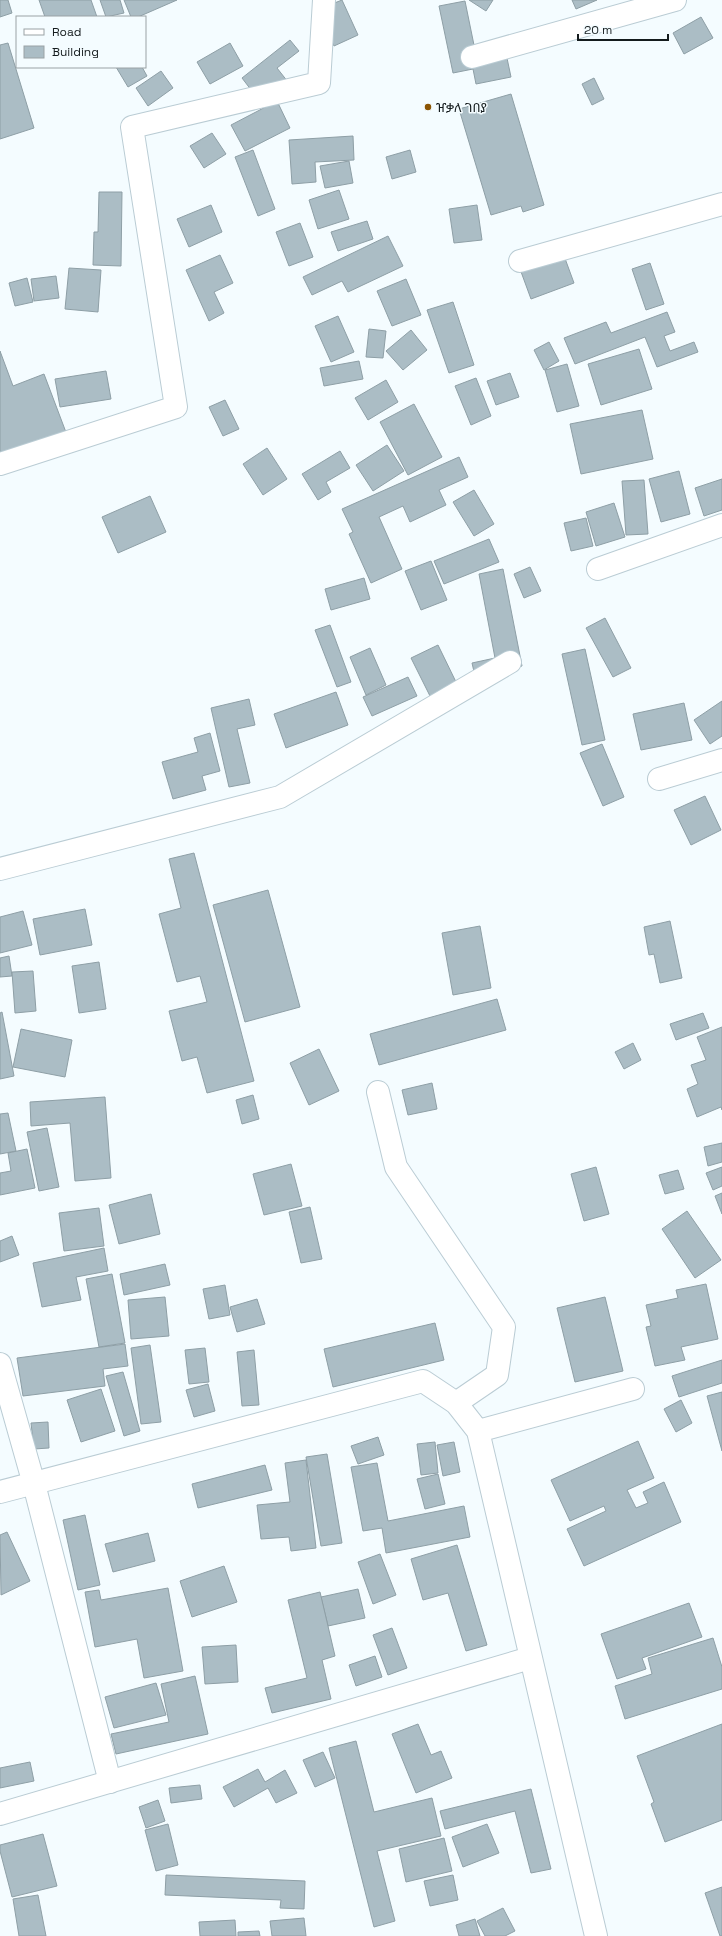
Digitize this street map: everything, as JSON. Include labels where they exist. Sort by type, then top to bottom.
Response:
[{"type":"street","points":[[0,464],[176,407],[132,128],[319,83],[324,0]]},
{"type":"street","points":[[472,57],[675,0]]},
{"type":"street","points":[[520,261],[722,204]]},
{"type":"street","points":[[598,570],[722,525]]},
{"type":"street","points":[[0,869],[280,797],[510,662]]},
{"type":"street","points":[[659,779],[722,760]]},
{"type":"street","points":[[378,1092],[396,1167],[504,1327],[497,1375],[456,1403]]},
{"type":"street","points":[[0,1364],[34,1484],[110,1782]]},
{"type":"street","points":[[0,1492],[423,1381],[456,1403],[478,1430],[596,1936]]},
{"type":"street","points":[[478,1430],[633,1389]]},
{"type":"street","points":[[0,1814],[530,1658]]},
{"type":"building","points":[[0,0],[8,0],[12,13],[0,17]]},
{"type":"building","points":[[39,0],[91,0],[97,16],[45,16]]},
{"type":"building","points":[[100,0],[120,0],[124,13],[106,16]]},
{"type":"building","points":[[124,0],[177,0],[140,16],[131,16]]},
{"type":"building","points":[[342,0],[358,35],[334,46],[317,10]]},
{"type":"building","points":[[469,0],[493,0],[486,11]]},
{"type":"building","points":[[572,0],[597,0],[576,9]]},
{"type":"building","points":[[465,1],[475,50],[504,44],[511,77],[476,84],[473,69],[453,73],[439,6]]},
{"type":"building","points":[[701,17],[713,38],[684,54],[673,33]]},
{"type":"building","points":[[290,40],[299,51],[277,68],[288,82],[261,103],[242,78]]},
{"type":"building","points":[[8,43],[34,128],[0,139],[0,45]]},
{"type":"building","points":[[230,43],[243,66],[210,84],[197,62]]},
{"type":"building","points":[[117,68],[143,68],[147,76],[128,87]]},
{"type":"building","points":[[161,71],[173,88],[148,106],[136,88]]},
{"type":"building","points":[[594,78],[604,99],[592,105],[582,84]]},
{"type":"building","points":[[511,94],[544,205],[523,212],[521,206],[491,215],[459,109]]},
{"type":"building","points":[[277,101],[290,128],[245,151],[231,125]]},
{"type":"building","points":[[212,133],[226,154],[204,168],[190,146]]},
{"type":"building","points":[[353,136],[354,160],[315,162],[316,182],[292,184],[289,140]]},
{"type":"building","points":[[253,150],[275,209],[258,216],[235,157]]},
{"type":"building","points":[[410,150],[416,172],[392,179],[386,157]]},
{"type":"building","points":[[349,161],[353,183],[325,188],[320,166]]},
{"type":"building","points":[[339,190],[349,219],[318,229],[309,200]]},
{"type":"building","points":[[99,192],[122,192],[121,266],[93,265],[94,232],[98,232]]},
{"type":"building","points":[[211,205],[222,232],[189,247],[177,219]]},
{"type":"building","points":[[477,205],[482,240],[454,243],[449,209]]},
{"type":"building","points":[[367,221],[373,239],[338,251],[331,232]]},
{"type":"building","points":[[300,223],[313,257],[289,266],[276,232]]},
{"type":"building","points":[[388,236],[403,266],[348,292],[342,281],[312,295],[303,277]]},
{"type":"building","points":[[563,253],[574,283],[531,299],[520,269]]},
{"type":"building","points":[[220,255],[233,283],[214,292],[224,313],[209,321],[186,270]]},
{"type":"building","points":[[650,263],[664,304],[646,310],[632,269]]},
{"type":"building","points":[[69,268],[101,270],[98,312],[65,309]]},
{"type":"building","points":[[56,276],[59,298],[34,301],[31,279]]},
{"type":"building","points":[[27,278],[33,302],[15,306],[9,283]]},
{"type":"building","points":[[406,279],[421,315],[392,326],[377,291]]},
{"type":"building","points":[[453,302],[474,365],[449,373],[427,310]]},
{"type":"building","points":[[667,312],[675,332],[664,336],[670,351],[694,342],[698,352],[657,367],[645,337],[575,364],[564,338],[606,322],[611,333]]},
{"type":"building","points":[[338,316],[354,352],[331,362],[315,326]]},
{"type":"building","points":[[369,329],[386,331],[383,358],[366,357]]},
{"type":"building","points":[[411,330],[427,350],[403,370],[386,351]]},
{"type":"building","points":[[549,342],[559,361],[544,370],[534,350]]},
{"type":"building","points":[[639,349],[652,389],[601,405],[588,364]]},
{"type":"building","points":[[0,351],[13,386],[44,374],[67,435],[0,460]]},
{"type":"building","points":[[359,361],[363,379],[324,386],[320,368]]},
{"type":"building","points":[[567,364],[579,406],[557,412],[545,370]]},
{"type":"building","points":[[106,371],[111,399],[60,407],[55,379]]},
{"type":"building","points":[[510,373],[519,397],[496,405],[487,381]]},
{"type":"building","points":[[476,378],[491,416],[471,425],[455,386]]},
{"type":"building","points":[[386,380],[398,402],[368,420],[355,398]]},
{"type":"building","points":[[225,400],[239,429],[223,436],[209,407]]},
{"type":"building","points":[[414,404],[442,457],[408,475],[380,422]]},
{"type":"building","points":[[642,410],[653,459],[581,474],[570,424]]},
{"type":"building","points":[[387,445],[404,471],[373,491],[356,465]]},
{"type":"building","points":[[267,448],[287,479],[263,495],[243,464]]},
{"type":"building","points":[[340,451],[350,468],[326,482],[331,492],[318,500],[302,474]]},
{"type":"building","points":[[459,457],[468,477],[439,490],[446,505],[410,522],[403,506],[379,517],[402,569],[371,583],[349,534],[353,532],[342,509]]},
{"type":"building","points":[[679,471],[690,514],[661,522],[649,479]]},
{"type":"building","points":[[722,479],[722,510],[704,516],[695,488]]},
{"type":"building","points":[[644,480],[648,534],[626,535],[622,481]]},
{"type":"building","points":[[474,490],[494,524],[474,536],[453,502]]},
{"type":"building","points":[[150,496],[166,532],[118,553],[102,517]]},
{"type":"building","points":[[614,503],[625,537],[596,546],[586,512]]},
{"type":"building","points":[[586,518],[593,546],[571,551],[564,523]]},
{"type":"building","points":[[489,539],[499,562],[444,584],[434,561]]},
{"type":"building","points":[[431,561],[447,600],[421,610],[405,571]]},
{"type":"building","points":[[530,567],[541,591],[524,598],[514,574]]},
{"type":"building","points":[[503,569],[522,666],[475,676],[472,663],[495,658],[479,574]]},
{"type":"building","points":[[364,578],[370,599],[331,610],[325,589]]},
{"type":"building","points":[[605,618],[631,668],[613,677],[586,628]]},
{"type":"building","points":[[330,625],[351,682],[337,687],[315,630]]},
{"type":"building","points":[[438,645],[457,684],[431,698],[411,658]]},
{"type":"building","points":[[370,648],[386,685],[366,695],[350,657]]},
{"type":"building","points":[[585,649],[605,740],[582,745],[562,654]]},
{"type":"building","points":[[408,677],[417,696],[372,716],[363,697]]},
{"type":"building","points":[[336,692],[348,725],[286,748],[274,714]]},
{"type":"building","points":[[249,699],[255,725],[237,729],[250,783],[229,787],[211,708]]},
{"type":"building","points":[[722,701],[722,736],[710,744],[694,720]]},
{"type":"building","points":[[684,703],[692,740],[641,750],[633,714]]},
{"type":"building","points":[[210,733],[220,771],[202,776],[206,790],[173,799],[162,762],[198,752],[194,738]]},
{"type":"building","points":[[602,744],[624,797],[603,806],[580,753]]},
{"type":"building","points":[[705,796],[721,830],[691,845],[674,810]]},
{"type":"building","points":[[194,853],[254,1081],[207,1093],[197,1057],[182,1061],[169,1011],[207,1002],[200,976],[177,982],[159,914],[181,908],[169,859]]},
{"type":"building","points":[[268,890],[300,1007],[245,1022],[213,905]]},
{"type":"building","points":[[85,909],[92,945],[40,955],[33,919]]},
{"type":"building","points":[[23,911],[32,945],[0,953],[0,917]]},
{"type":"building","points":[[670,921],[682,978],[660,983],[654,954],[649,955],[644,927]]},
{"type":"building","points":[[480,926],[491,988],[453,995],[442,933]]},
{"type":"building","points":[[9,956],[12,976],[0,977],[0,958]]},
{"type":"building","points":[[99,962],[106,1009],[79,1013],[72,966]]},
{"type":"building","points":[[33,971],[36,1011],[15,1013],[12,972]]},
{"type":"building","points":[[497,999],[506,1030],[379,1065],[370,1034]]},
{"type":"building","points":[[2,1012],[14,1076],[0,1079],[0,1013]]},
{"type":"building","points":[[703,1013],[709,1028],[676,1040],[670,1024]]},
{"type":"building","points":[[722,1027],[722,1110],[721,1107],[697,1117],[687,1089],[698,1084],[691,1065],[706,1060],[697,1037]]},
{"type":"building","points":[[21,1029],[72,1040],[65,1077],[13,1067]]},
{"type":"building","points":[[633,1043],[641,1060],[624,1069],[615,1052]]},
{"type":"building","points":[[319,1049],[339,1091],[309,1105],[290,1063]]},
{"type":"building","points":[[432,1083],[437,1109],[408,1115],[402,1090]]},
{"type":"building","points":[[253,1095],[259,1119],[242,1124],[236,1100]]},
{"type":"building","points":[[105,1097],[111,1178],[75,1181],[70,1123],[31,1126],[30,1102]]},
{"type":"building","points":[[8,1113],[16,1151],[0,1154],[0,1114]]},
{"type":"building","points":[[47,1128],[59,1187],[39,1191],[27,1132]]},
{"type":"building","points":[[722,1143],[722,1162],[708,1166],[704,1147]]},
{"type":"building","points":[[27,1149],[35,1188],[0,1195],[0,1173],[11,1171],[8,1153]]},
{"type":"building","points":[[291,1164],[302,1206],[264,1215],[253,1174]]},
{"type":"building","points":[[596,1167],[609,1214],[584,1221],[571,1174]]},
{"type":"building","points":[[722,1167],[722,1186],[713,1190],[706,1173]]},
{"type":"building","points":[[678,1170],[684,1189],[665,1194],[659,1175]]},
{"type":"building","points":[[722,1193],[722,1214],[715,1196]]},
{"type":"building","points":[[151,1194],[160,1234],[119,1244],[109,1205]]},
{"type":"building","points":[[310,1207],[322,1259],[301,1263],[289,1212]]},
{"type":"building","points":[[99,1208],[104,1246],[64,1251],[59,1213]]},
{"type":"building","points":[[687,1211],[721,1260],[695,1278],[662,1229]]},
{"type":"building","points":[[12,1236],[19,1255],[0,1262],[0,1241]]},
{"type":"building","points":[[104,1248],[108,1271],[76,1277],[81,1300],[42,1307],[33,1263]]},
{"type":"building","points":[[165,1264],[170,1285],[124,1295],[120,1274]]},
{"type":"building","points":[[112,1274],[125,1343],[99,1347],[86,1279]]},
{"type":"building","points":[[706,1284],[718,1339],[681,1347],[685,1360],[655,1366],[646,1327],[651,1326],[646,1305],[678,1298],[676,1290]]},
{"type":"building","points":[[225,1285],[230,1315],[209,1319],[203,1289]]},
{"type":"building","points":[[165,1297],[169,1336],[131,1339],[128,1300]]},
{"type":"building","points":[[605,1297],[623,1371],[575,1382],[557,1308]]},
{"type":"building","points":[[257,1299],[265,1324],[237,1332],[230,1307]]},
{"type":"building","points":[[435,1323],[444,1360],[333,1387],[324,1349]]},
{"type":"building","points":[[125,1344],[128,1366],[103,1369],[105,1386],[23,1396],[17,1358]]},
{"type":"building","points":[[150,1345],[161,1422],[141,1424],[131,1348]]},
{"type":"building","points":[[205,1348],[209,1382],[189,1384],[185,1350]]},
{"type":"building","points":[[254,1350],[259,1405],[242,1406],[237,1352]]},
{"type":"building","points":[[722,1360],[722,1383],[679,1397],[672,1376]]},
{"type":"building","points":[[123,1372],[140,1431],[124,1436],[106,1376]]},
{"type":"building","points":[[208,1384],[215,1411],[194,1417],[186,1390]]},
{"type":"building","points":[[101,1389],[115,1431],[81,1442],[67,1400]]},
{"type":"building","points":[[722,1392],[722,1451],[707,1396]]},
{"type":"building","points":[[681,1400],[692,1423],[676,1432],[664,1409]]},
{"type":"building","points":[[48,1422],[49,1448],[34,1449],[31,1423]]},
{"type":"building","points":[[378,1437],[384,1455],[358,1464],[351,1446]]},
{"type":"building","points":[[638,1441],[654,1478],[627,1490],[636,1508],[648,1503],[643,1492],[664,1482],[681,1522],[584,1566],[567,1529],[606,1511],[604,1506],[570,1521],[551,1480]]},
{"type":"building","points":[[435,1442],[438,1473],[421,1475],[417,1444]]},
{"type":"building","points":[[454,1442],[460,1472],[443,1476],[437,1445]]},
{"type":"building","points":[[327,1454],[342,1543],[321,1546],[306,1457]]},
{"type":"building","points":[[306,1460],[316,1548],[291,1551],[289,1537],[261,1539],[257,1505],[290,1502],[285,1463]]},
{"type":"building","points":[[377,1463],[388,1521],[464,1506],[470,1537],[386,1553],[382,1528],[363,1531],[351,1467]]},
{"type":"building","points":[[265,1465],[272,1490],[198,1508],[192,1484]]},
{"type":"building","points":[[438,1474],[445,1504],[425,1509],[417,1479]]},
{"type":"building","points":[[85,1515],[100,1585],[78,1590],[63,1520]]},
{"type":"building","points":[[7,1532],[30,1581],[1,1595],[0,1535]]},
{"type":"building","points":[[148,1533],[155,1561],[113,1572],[105,1544]]},
{"type":"building","points":[[457,1545],[487,1645],[466,1651],[448,1593],[423,1600],[411,1559]]},
{"type":"building","points":[[380,1554],[396,1595],[373,1604],[358,1562]]},
{"type":"building","points":[[224,1566],[237,1602],[192,1617],[180,1581]]},
{"type":"building","points":[[168,1588],[183,1671],[144,1678],[137,1639],[95,1647],[85,1592],[99,1590],[101,1600]]},
{"type":"building","points":[[358,1589],[365,1618],[328,1626],[321,1597]]},
{"type":"building","points":[[320,1592],[335,1656],[322,1660],[331,1699],[272,1713],[265,1688],[307,1678],[288,1600]]},
{"type":"building","points":[[689,1603],[702,1637],[642,1658],[646,1669],[617,1679],[601,1634]]},
{"type":"building","points":[[392,1628],[407,1668],[388,1675],[373,1635]]},
{"type":"building","points":[[713,1638],[722,1667],[722,1689],[625,1719],[615,1686],[652,1674],[648,1658]]},
{"type":"building","points":[[236,1645],[238,1682],[205,1684],[202,1647]]},
{"type":"building","points":[[375,1656],[382,1677],[356,1686],[349,1665]]},
{"type":"building","points":[[195,1676],[208,1734],[116,1754],[111,1734],[169,1722],[161,1684]]},
{"type":"building","points":[[156,1683],[166,1715],[114,1728],[105,1697]]},
{"type":"building","points":[[418,1724],[431,1755],[441,1751],[452,1778],[416,1793],[392,1734]]},
{"type":"building","points":[[722,1724],[722,1820],[665,1842],[651,1804],[654,1802],[637,1756]]},
{"type":"building","points":[[356,1741],[374,1812],[432,1798],[441,1836],[377,1851],[395,1921],[374,1927],[329,1748]]},
{"type":"building","points":[[323,1752],[335,1778],[315,1787],[303,1760]]},
{"type":"building","points":[[30,1762],[34,1781],[0,1788],[0,1768]]},
{"type":"building","points":[[258,1769],[265,1782],[285,1770],[297,1793],[276,1803],[268,1788],[234,1807],[223,1787]]},
{"type":"building","points":[[200,1785],[202,1799],[171,1803],[169,1788]]},
{"type":"building","points":[[531,1789],[551,1869],[531,1873],[515,1811],[445,1829],[440,1811]]},
{"type":"building","points":[[158,1800],[165,1821],[146,1828],[139,1807]]},
{"type":"building","points":[[168,1824],[178,1865],[156,1871],[145,1830]]},
{"type":"building","points":[[487,1824],[499,1853],[463,1867],[452,1837]]},
{"type":"building","points":[[43,1834],[57,1886],[12,1897],[0,1851],[0,1845]]},
{"type":"building","points":[[444,1838],[452,1871],[406,1882],[399,1849]]},
{"type":"building","points":[[166,1875],[305,1881],[304,1909],[280,1908],[281,1900],[165,1895]]},
{"type":"building","points":[[453,1875],[458,1900],[430,1906],[424,1881]]},
{"type":"building","points":[[722,1887],[722,1936],[720,1936],[705,1893]]},
{"type":"building","points":[[38,1895],[46,1936],[19,1936],[13,1899]]},
{"type":"building","points":[[503,1908],[515,1931],[505,1936],[485,1936],[477,1921]]},
{"type":"building","points":[[304,1918],[306,1936],[272,1936],[270,1921]]},
{"type":"building","points":[[475,1919],[480,1936],[459,1936],[456,1925]]},
{"type":"building","points":[[235,1920],[236,1936],[200,1936],[199,1922]]},
{"type":"building","points":[[259,1931],[260,1936],[238,1936],[238,1932]]},
{"type":"place","name":"ዠቃለ ገበያ","points":[[428,107]]}]
